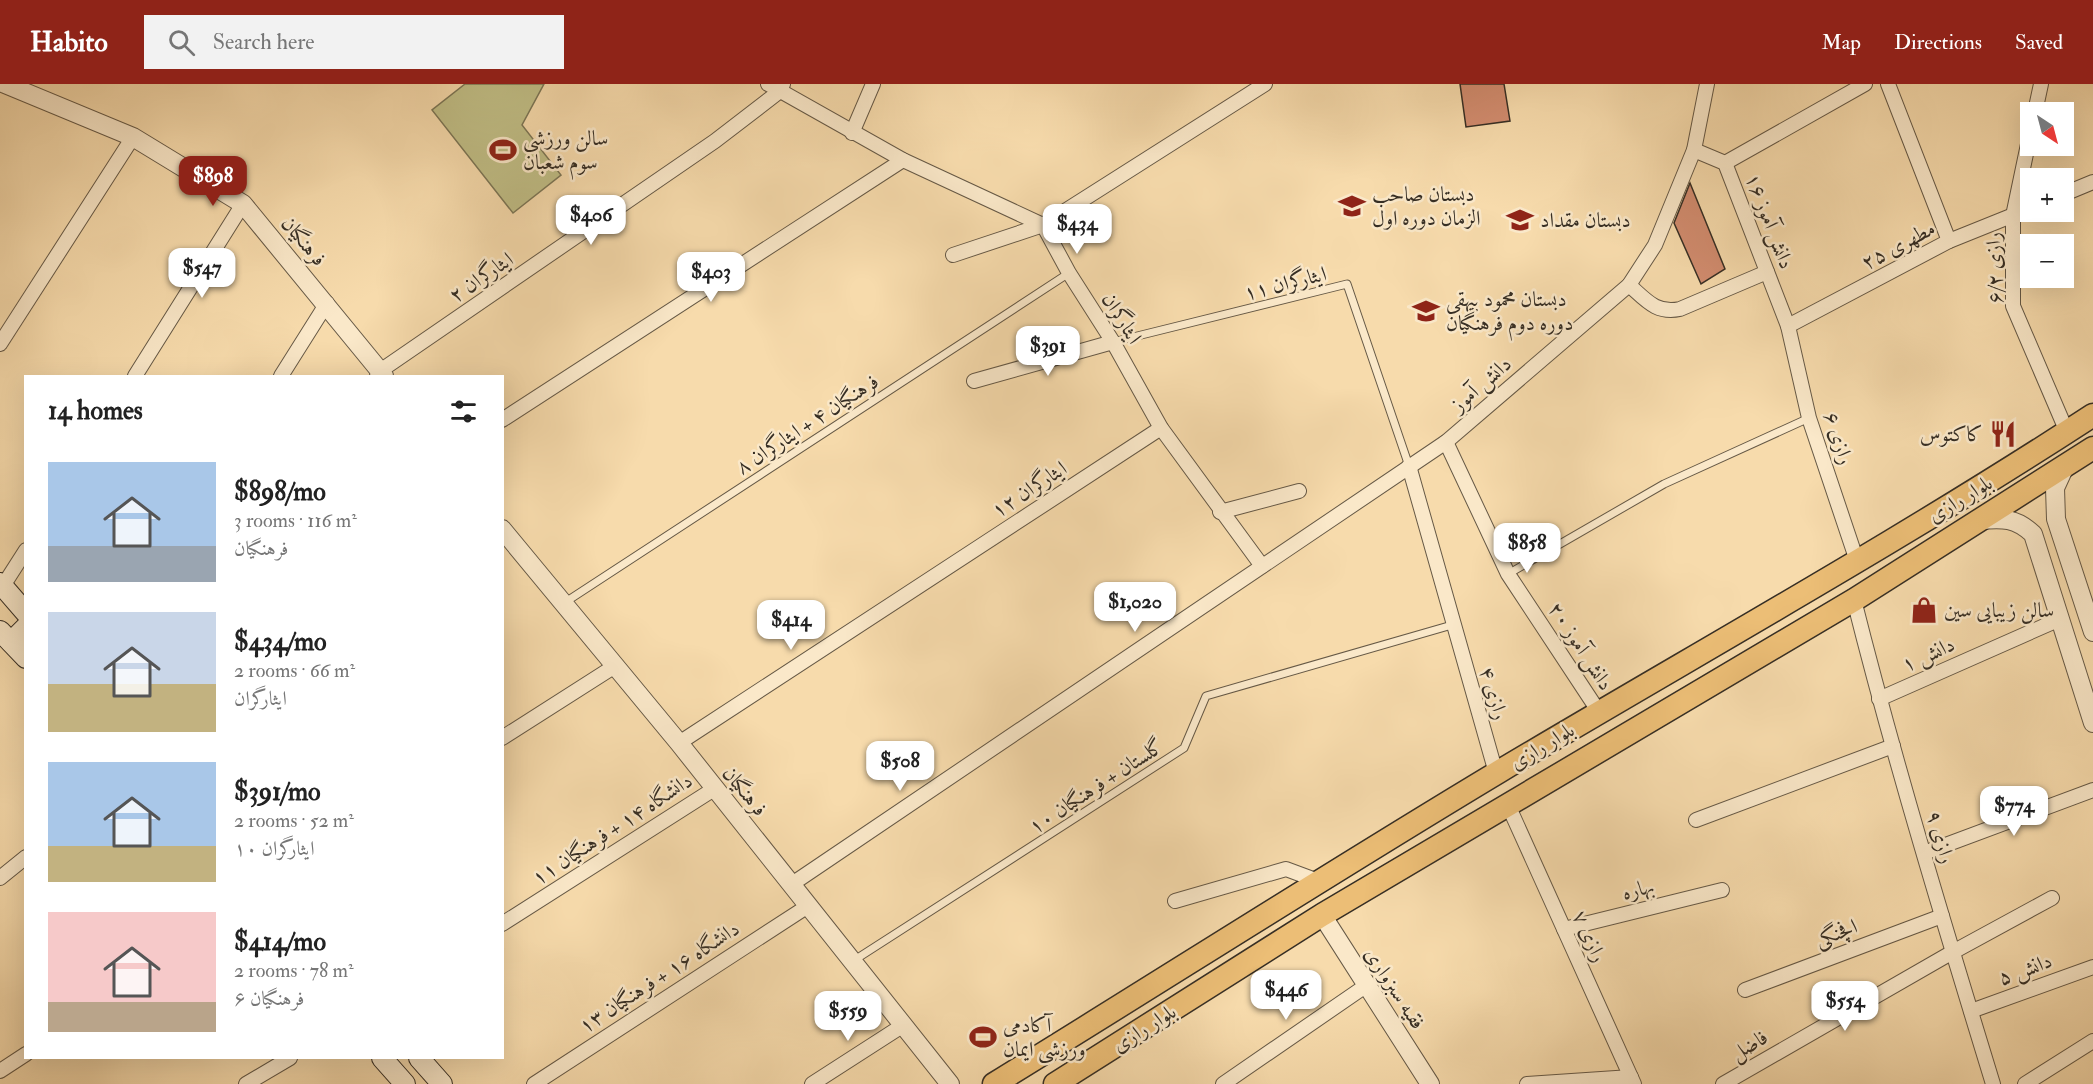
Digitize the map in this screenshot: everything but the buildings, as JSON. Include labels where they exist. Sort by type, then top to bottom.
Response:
[{"type":"main road","name":"بلوار رازی","points":[[994,1084],[1497,773],[1857,561],[2093,415]]},
{"type":"main road","name":"بلوار رازی","points":[[1055,1084],[1322,915],[1854,600],[2093,448]]},
{"type":"main road","points":[[1,584],[24,611]]},
{"type":"main road","points":[[24,628],[5,636],[24,656]]},
{"type":"main road","points":[[1729,637],[1745,665]]},
{"type":"main road","points":[[383,1059],[405,1084]]},
{"type":"main road","points":[[420,1059],[442,1084]]},
{"type":"street","name":"فرهنگیان","points":[[4,84],[133,137],[243,204],[327,303],[380,375]]},
{"type":"street","points":[[852,133],[873,84]]},
{"type":"street","points":[[953,255],[1042,225],[1265,84]]},
{"type":"street","name":"دانش آموز","points":[[792,884],[1446,442],[1629,285],[1654,245],[1694,150],[1707,84]]},
{"type":"street","points":[[1725,163],[1865,84]]},
{"type":"street","points":[[1888,84],[1949,241]]},
{"type":"street","points":[[2037,102],[2041,84]]},
{"type":"street","points":[[777,86],[852,133],[903,160],[1042,225]]},
{"type":"street","name":"ایثارگران ۲","points":[[380,375],[715,141],[777,86]]},
{"type":"street","points":[[0,344],[133,137]]},
{"type":"street","name":"دانش آموز ۱۶","points":[[1694,150],[1725,163],[1788,326]]},
{"type":"street","name":"رازی ۶/۲","points":[[2026,156],[2013,216],[2013,306],[2067,432]]},
{"type":"street","points":[[504,419],[903,160]]},
{"type":"street","points":[[2074,190],[2093,182]]},
{"type":"street","points":[[136,375],[243,204]]},
{"type":"street","name":"مطهری ۲۵","points":[[1788,326],[1949,241],[2020,213]]},
{"type":"street","name":"ایثارگران","points":[[1042,225],[1069,273],[1113,342],[1161,428],[1262,567]]},
{"type":"street","points":[[1629,285],[1654,306],[1666,312],[1680,309],[1767,272]]},
{"type":"street","points":[[282,375],[327,303]]},
{"type":"street","name":"رازی ۶","points":[[1788,326],[1809,418],[1857,561]]},
{"type":"street","points":[[974,381],[1113,342]]},
{"type":"street","name":"ایثارگران ۱۲","points":[[679,743],[1161,428]]},
{"type":"street","name":"دانش آموز ۲۰","points":[[1446,442],[1508,574],[1599,712]]},
{"type":"street","points":[[2066,464],[2055,488],[2056,519],[2089,609],[2093,632]]},
{"type":"street","name":"رازی ۴","points":[[1409,466],[1452,625],[1497,773]]},
{"type":"street","points":[[1221,512],[1299,490]]},
{"type":"street","points":[[1982,520],[2006,518],[2023,525],[2033,534],[2093,723]]},
{"type":"street","name":"فرهنگیان","points":[[504,533],[679,743],[950,1084]]},
{"type":"street","points":[[1,584],[24,553]]},
{"type":"street","points":[[2049,582],[2073,570]]},
{"type":"street","name":"رازی ۹","points":[[1854,600],[1879,699],[1951,953],[1993,1084]]},
{"type":"street","name":"دانش ۱","points":[[1879,699],[2060,620]]},
{"type":"street","points":[[504,737],[615,666]]},
{"type":"street","points":[[1696,820],[1893,746]]},
{"type":"street","name":"دانشگاه ۱۴ + فرهنگیان ۱۱","points":[[504,923],[714,789]]},
{"type":"street","points":[[1924,853],[2093,790]]},
{"type":"street","name":"رازی ۷","points":[[1508,805],[1633,1080]]},
{"type":"street","points":[[0,878],[24,859]]},
{"type":"street","points":[[1175,901],[1286,869],[1321,882]]},
{"type":"street","name":"بهاره","points":[[1564,929],[1722,890]]},
{"type":"street","name":"فاضل","points":[[1723,1084],[1951,953],[2052,898]]},
{"type":"street","name":"دانشگاه ۱۶ + فرهنگیان ۱۳","points":[[534,1084],[808,906]]},
{"type":"street","name":"فقیه سبزواری","points":[[1322,915],[1430,1084]]},
{"type":"street","name":"افچنگی","points":[[1745,990],[1942,916]]},
{"type":"street","name":"دانش ۵","points":[[1971,1011],[2093,967]]},
{"type":"street","points":[[1224,1084],[1367,985]]},
{"type":"street","points":[[812,1084],[902,1026]]},
{"type":"street","points":[[2025,1084],[2093,1041]]},
{"type":"street","points":[[0,1071],[24,1055]]},
{"type":"street","points":[[246,1084],[288,1059]]},
{"type":"street","points":[[1527,1084],[1633,1080]]},
{"type":"lane","name":"فرهنگیان ۴ + ایثارگران ۸","points":[[564,603],[1069,273]]},
{"type":"lane","name":"ایثارگران ۱۱","points":[[1113,342],[1347,284],[1409,466]]},
{"type":"lane","points":[[1508,574],[1664,484],[1809,418]]},
{"type":"lane","name":"گلستان + فرهنگیان ۱۰","points":[[853,961],[1184,748],[1206,696],[1452,625]]},
{"type":"shaded area","name":"سالن ورزشی سوم شعبان","points":[[465,84],[544,84],[522,125],[561,175],[513,213],[432,110]]},
{"type":"place","name":"سالن ورزشی سوم شعبان","points":[[503,150]]},
{"type":"place","name":"دبستان صاحب الزمان دوره اول","points":[[1352,206]]},
{"type":"place","name":"دبستان مقداد","points":[[1520,220]]},
{"type":"place","name":"دبستان محمود بیهقی دوره دوم فرهنگیان","points":[[1426,311]]},
{"type":"place","name":"کاکتوس","points":[[2003,434]]},
{"type":"place","name":"سالن زیبایی سین","points":[[1924,610]]},
{"type":"place","name":"آکادمی ورزشی ایمان","points":[[983,1037]]}]
